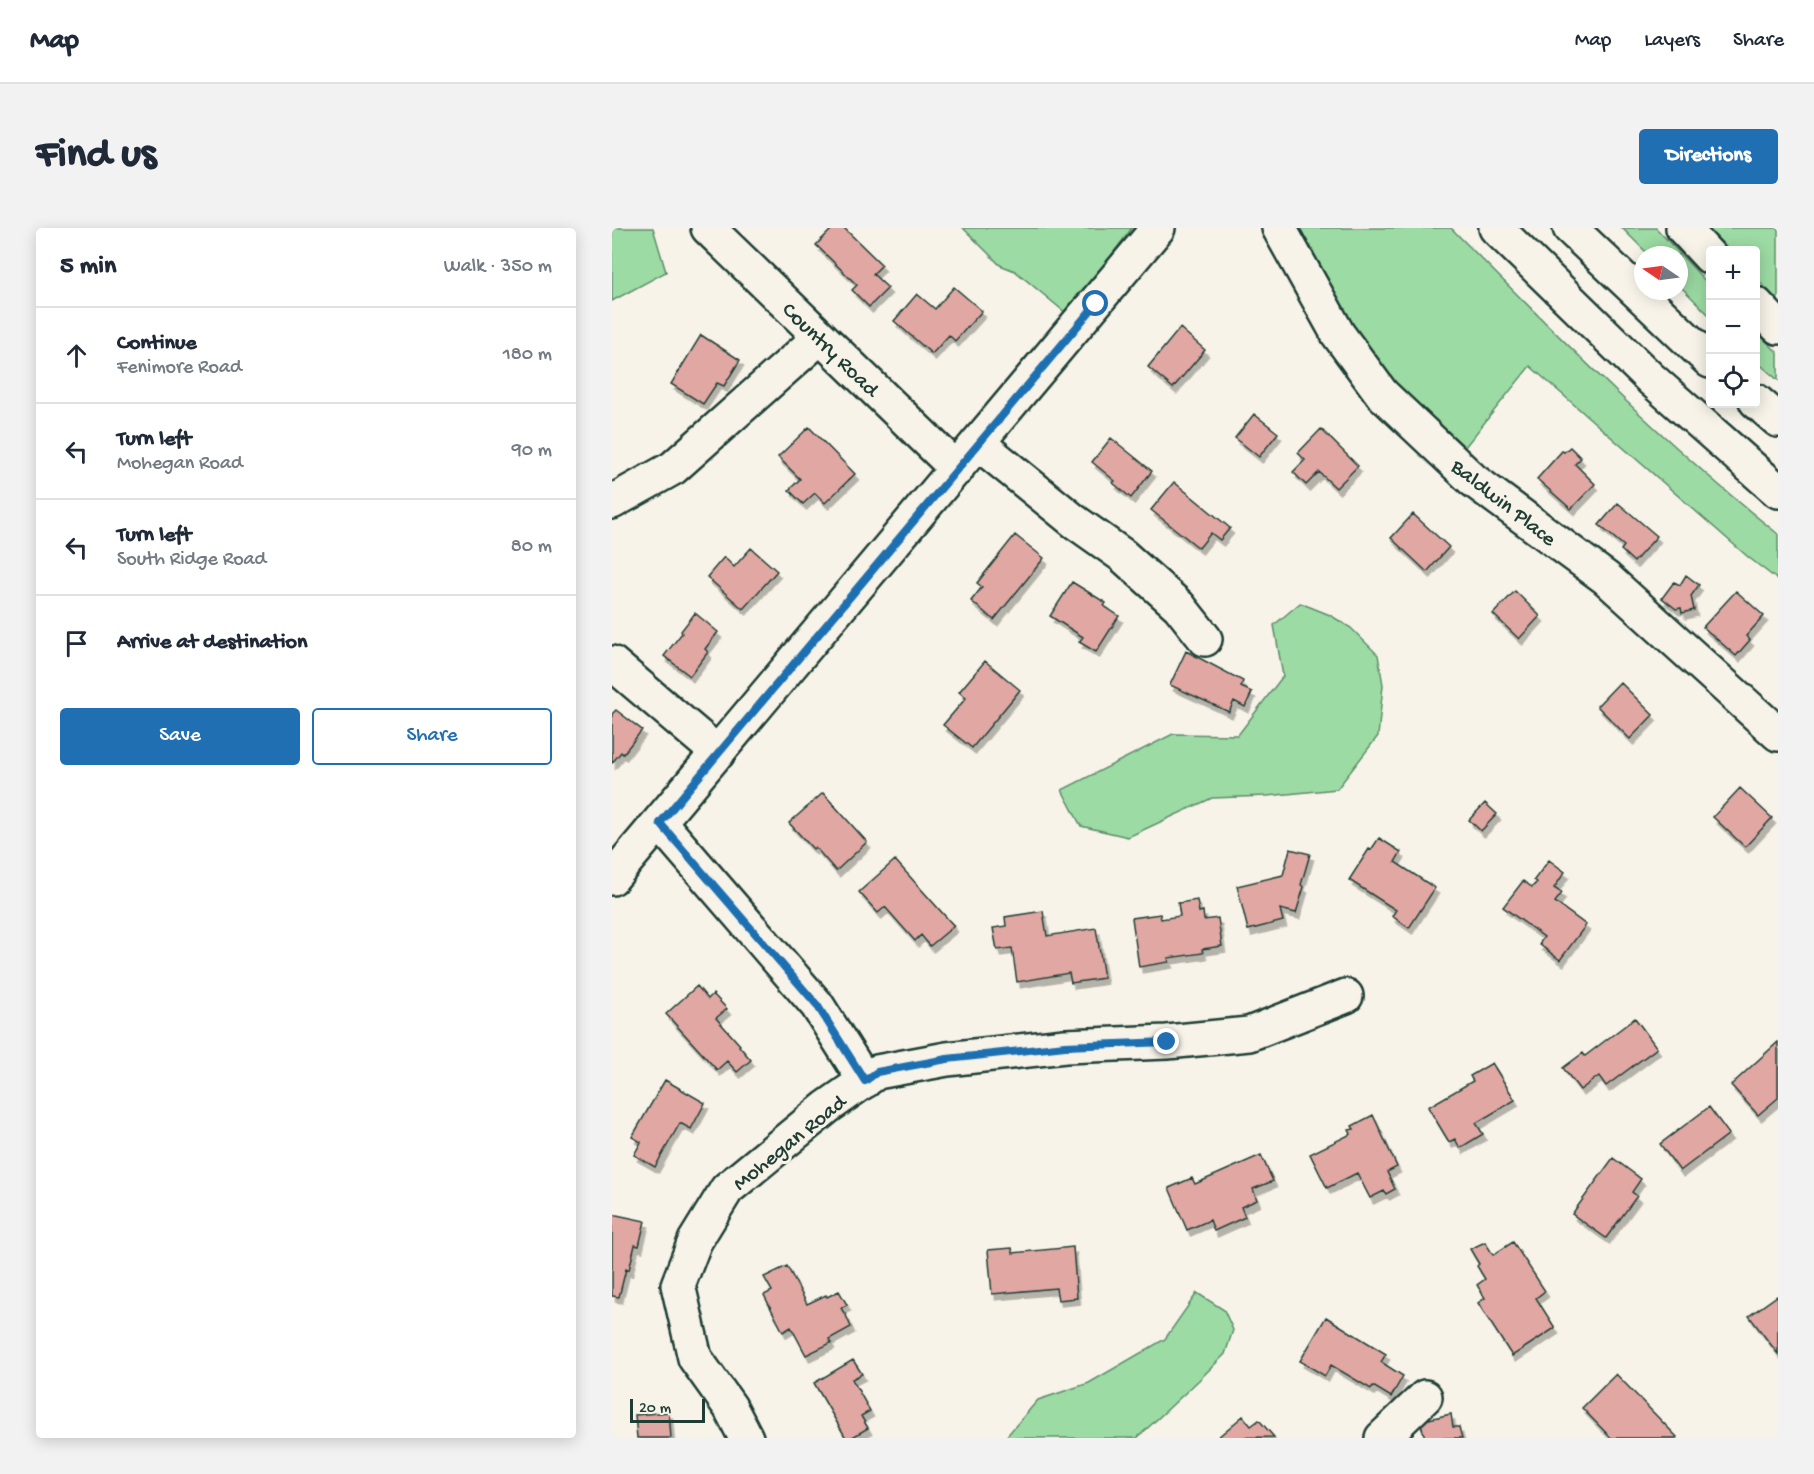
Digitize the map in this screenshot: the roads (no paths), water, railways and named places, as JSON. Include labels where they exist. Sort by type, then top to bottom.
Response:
[{"type":"main road","name":"Country Road","points":[[708,228],[957,469]]},
{"type":"main road","points":[[612,878],[1158,228]]},
{"type":"main road","name":"Baldwin Place","points":[[1279,228],[1338,334],[1382,393],[1473,480],[1606,578],[1778,734]]},
{"type":"main road","points":[[1496,228],[1651,379],[1778,491]]},
{"type":"main road","points":[[1570,228],[1706,357]]},
{"type":"main road","points":[[1683,228],[1706,253]]},
{"type":"main road","points":[[1760,309],[1778,327]]},
{"type":"main road","points":[[612,502],[673,468],[820,337]]},
{"type":"main road","points":[[1760,405],[1778,420]]},
{"type":"main road","points":[[978,443],[1074,521],[1122,555],[1179,606],[1205,639]]},
{"type":"main road","points":[[612,663],[718,753]]},
{"type":"main road","name":"Mohegan Road","points":[[660,823],[817,1005],[865,1081],[827,1107],[727,1189],[695,1241],[678,1285],[695,1358],[730,1407],[746,1438]]},
{"type":"main road","points":[[865,1081],[877,1072],[947,1059],[1065,1046],[1167,1042],[1249,1034],[1346,996]]},
{"type":"main road","points":[[1382,1438],[1425,1397]]}]
